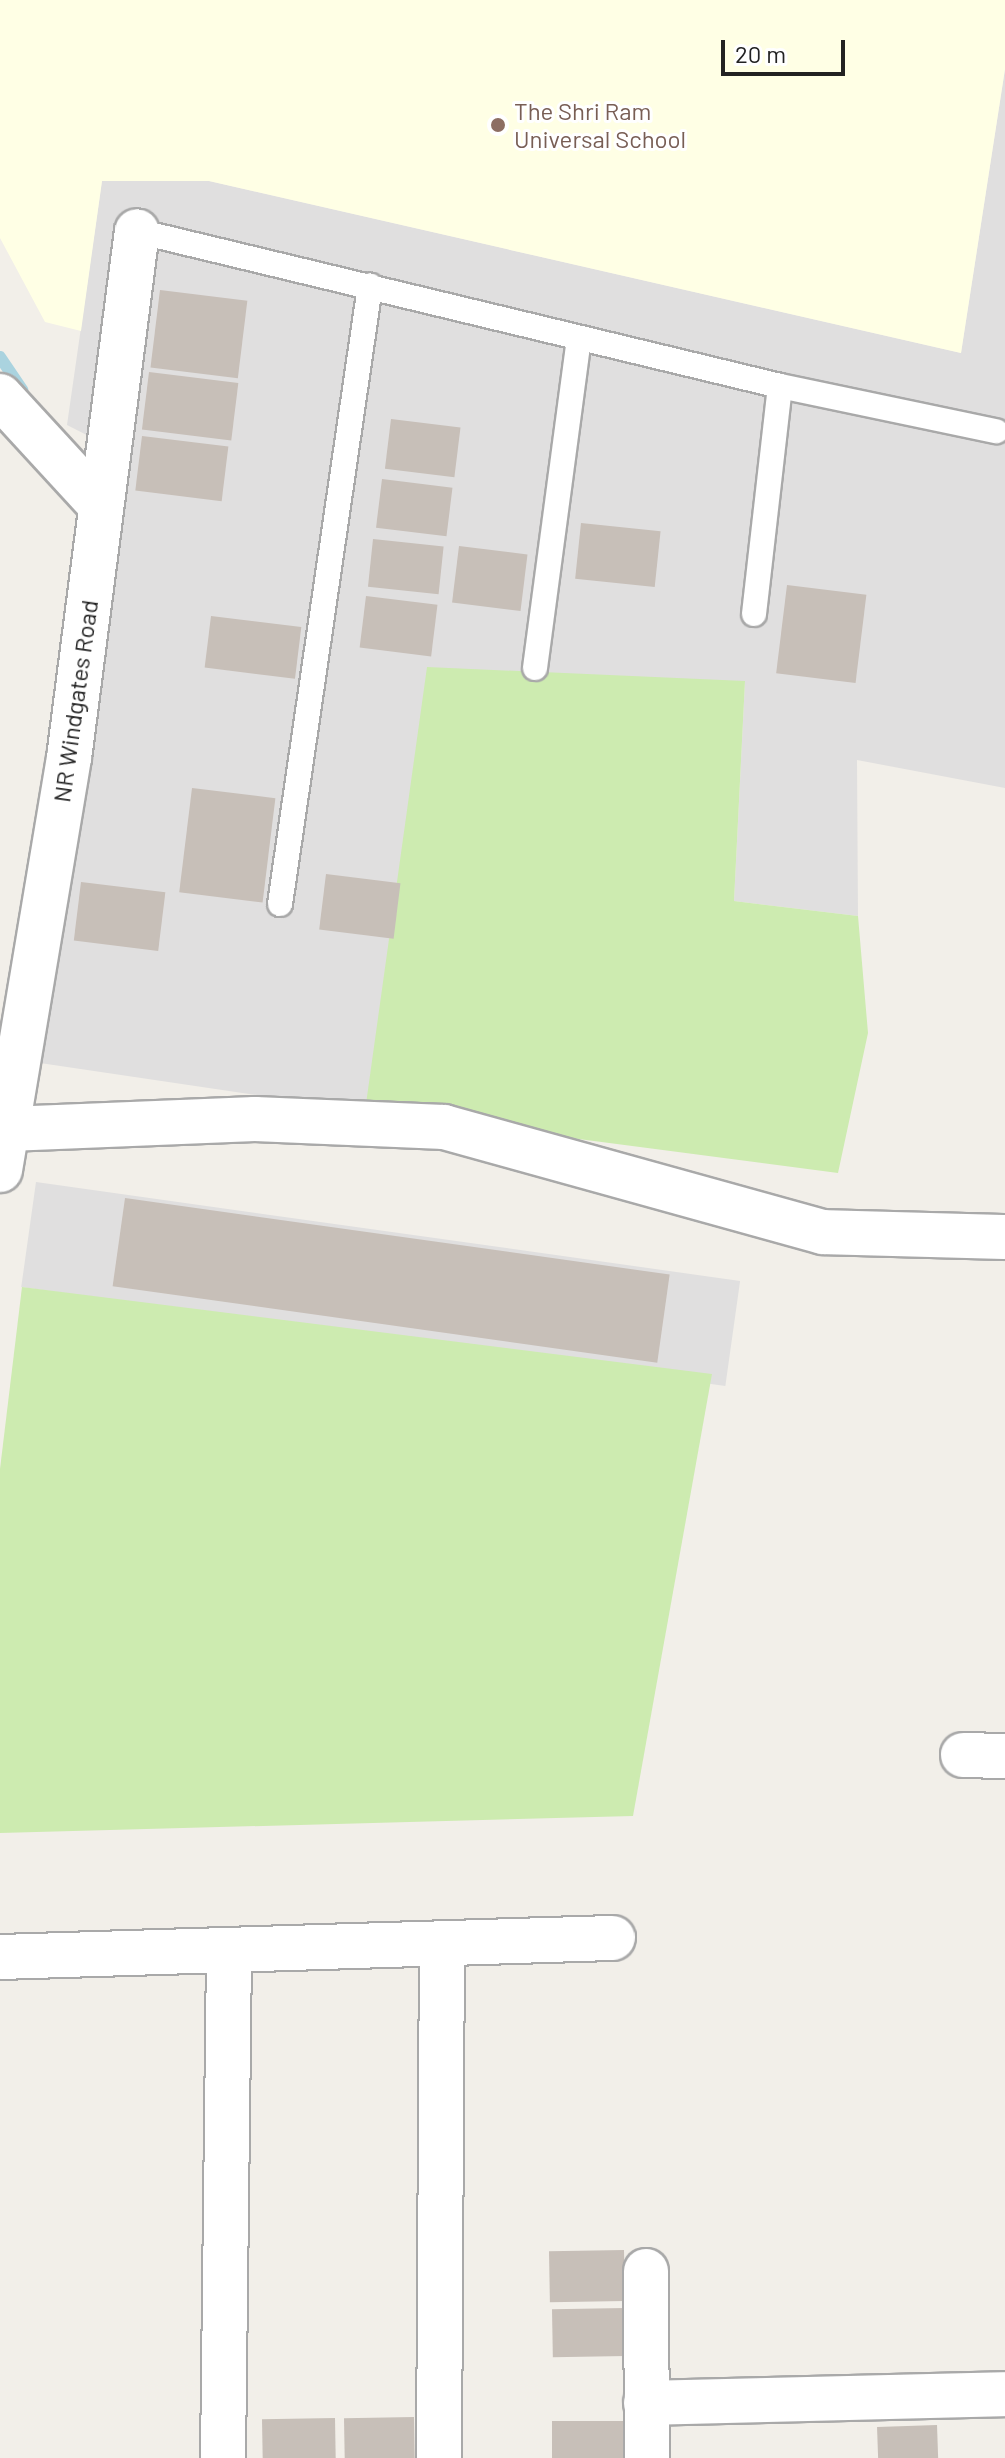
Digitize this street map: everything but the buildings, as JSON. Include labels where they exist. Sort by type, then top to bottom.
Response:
[{"type":"street","name":"NR Windgates Road","points":[[4,1149],[69,758],[137,231]]},
{"type":"street","points":[[0,396],[101,506]]},
{"type":"street","points":[[4,1149],[255,1119],[444,1127],[823,1232],[1005,1237]]},
{"type":"street","points":[[0,1957],[613,1938]]},
{"type":"street","points":[[439,2458],[442,1943]]},
{"type":"street","points":[[223,2458],[229,1950]]},
{"type":"street","points":[[646,2271],[647,2458]]},
{"type":"street","points":[[646,2403],[1005,2394]]},
{"type":"lane","points":[[137,231],[780,386],[996,431]]},
{"type":"lane","points":[[280,904],[370,286]]},
{"type":"lane","points":[[535,668],[579,338]]},
{"type":"lane","points":[[754,614],[780,386]]},
{"type":"shaded area","name":"The Shri Ram Universal School","points":[[0,0],[1005,0],[1005,69],[961,353],[209,181],[102,181],[81,331],[45,322],[0,238]]},
{"type":"shaded area","points":[[1005,69],[1005,788],[857,760],[858,916],[734,901],[745,681],[365,1111],[40,1063],[126,455],[67,425],[102,181],[209,181],[961,353]]},
{"type":"shaded area","points":[[36,1182],[740,1281],[725,1386],[21,1287]]},
{"type":"green space","points":[[427,667],[745,681],[734,901],[858,916],[868,1033],[838,1173],[365,1111]]},
{"type":"green space","points":[[22,1287],[712,1374],[633,1816],[0,1833],[0,1469]]},
{"type":"waterway","points":[[0,357],[22,390]]},
{"type":"place","name":"The Shri Ram Universal School","points":[[498,125]]}]
